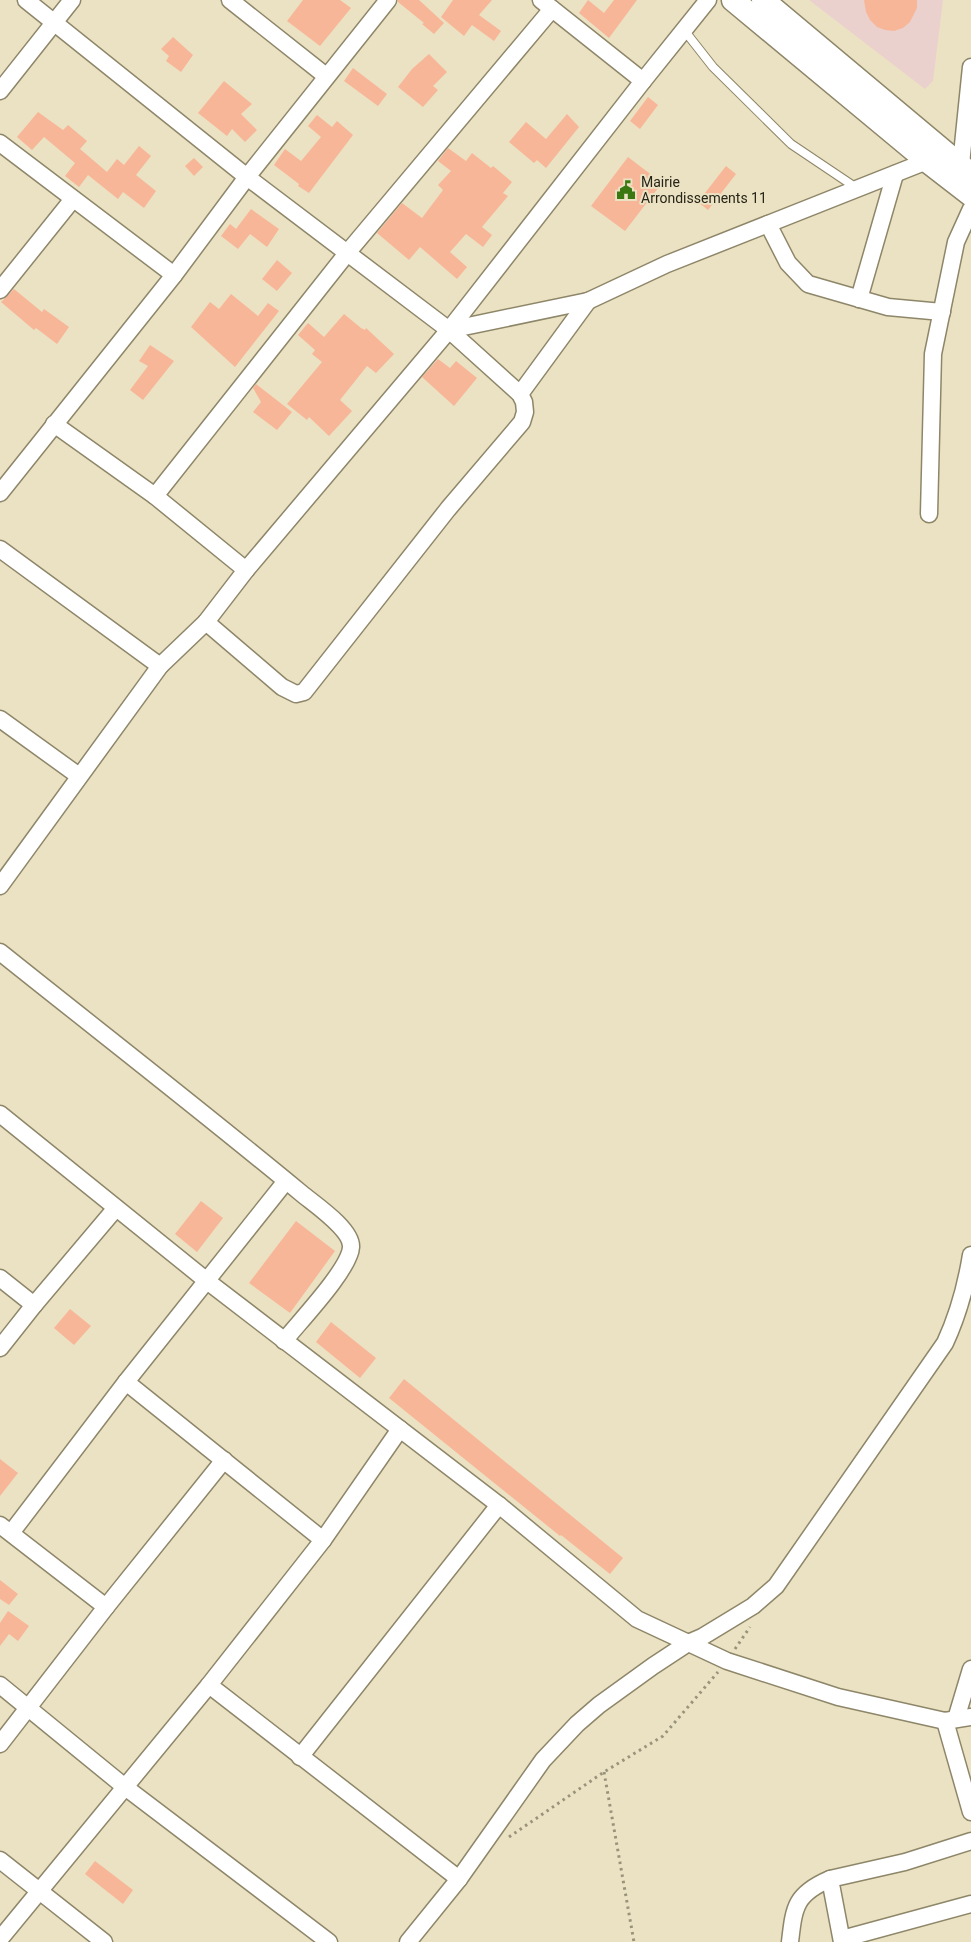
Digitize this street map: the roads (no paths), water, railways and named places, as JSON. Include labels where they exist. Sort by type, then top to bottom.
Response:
[{"type":"main road","points":[[733,0],[927,161],[965,180]]},
{"type":"main road","points":[[763,0],[965,180]]},
{"type":"street","points":[[26,0],[247,177],[449,330],[520,394],[524,402],[525,412],[522,422],[448,509],[304,692],[296,694],[282,687],[206,622]]},
{"type":"street","points":[[0,91],[72,0]]},
{"type":"street","points":[[230,0],[326,76]]},
{"type":"street","points":[[0,493],[174,275],[247,177],[388,0]]},
{"type":"street","points":[[0,886],[160,666],[206,622],[246,570],[449,330],[708,0]]},
{"type":"street","points":[[155,496],[546,4],[643,81]]},
{"type":"street","points":[[965,180],[971,67]]},
{"type":"street","points":[[0,143],[174,275]]},
{"type":"street","points":[[449,330],[588,301],[667,264],[927,161]]},
{"type":"street","points":[[858,299],[895,174]]},
{"type":"street","points":[[0,290],[73,199]]},
{"type":"street","points":[[929,514],[933,354],[956,242],[971,209]]},
{"type":"street","points":[[768,224],[788,263],[808,284],[888,307],[942,312]]},
{"type":"street","points":[[520,394],[588,301]]},
{"type":"street","points":[[54,424],[155,496],[246,570]]},
{"type":"street","points":[[0,548],[160,666]]},
{"type":"street","points":[[0,719],[79,776]]},
{"type":"street","points":[[0,952],[286,1181],[340,1226],[348,1235],[351,1246],[344,1267],[284,1341]]},
{"type":"street","points":[[0,1114],[207,1281],[499,1505],[637,1619],[727,1661],[838,1697],[957,1719]]},
{"type":"street","points":[[106,1607],[5,1529],[126,1382],[286,1181]]},
{"type":"street","points":[[0,1348],[116,1208]]},
{"type":"street","points":[[408,1942],[459,1879],[543,1760],[577,1724],[599,1705],[688,1642],[702,1637],[753,1606],[776,1586],[936,1359],[953,1325],[969,1281],[971,1255]]},
{"type":"street","points":[[0,1278],[34,1305]]},
{"type":"street","points":[[126,1382],[323,1540]]},
{"type":"street","points":[[0,1939],[209,1685],[323,1540],[400,1429]]},
{"type":"street","points":[[0,1744],[106,1607],[224,1460]]},
{"type":"street","points":[[300,1757],[499,1505]]},
{"type":"street","points":[[971,1668],[957,1719],[971,1812]]},
{"type":"street","points":[[0,1685],[125,1786],[329,1942]]},
{"type":"street","points":[[209,1685],[459,1879]]},
{"type":"street","points":[[790,1942],[792,1918],[798,1902],[815,1886],[830,1879],[905,1862],[971,1841]]},
{"type":"street","points":[[0,1860],[104,1942]]},
{"type":"street","points":[[830,1879],[842,1940],[971,1904]]},
{"type":"lane","points":[[684,30],[713,67],[791,144],[858,188]]},
{"type":"place","name":"Mairie Arrondissements 11","points":[[626,190]]}]
